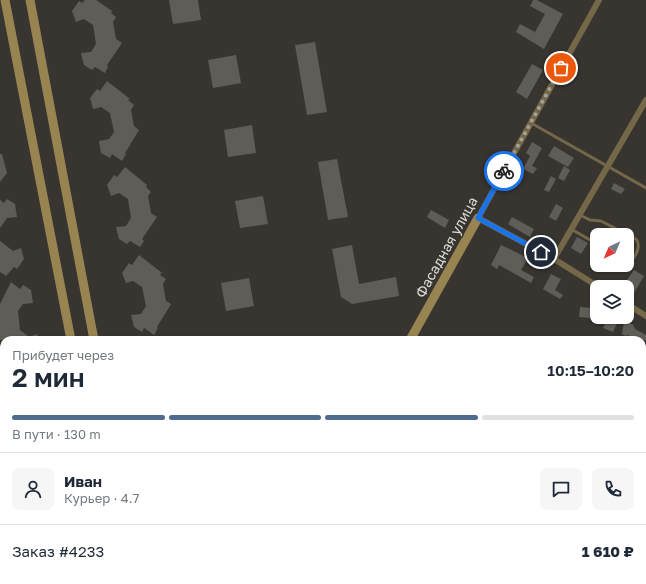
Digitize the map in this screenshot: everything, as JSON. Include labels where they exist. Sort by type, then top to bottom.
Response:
[{"type":"main road","points":[[5,0],[70,336]]},
{"type":"main road","points":[[30,0],[93,336]]},
{"type":"main road","name":"Фасадная улица","points":[[412,336],[478,218]]},
{"type":"street","name":"Фасадная улица","points":[[478,218],[599,0]]},
{"type":"street","points":[[554,259],[646,100]]},
{"type":"street","points":[[478,218],[554,259],[590,281]]},
{"type":"street","points":[[634,308],[646,316]]},
{"type":"lane","points":[[531,123],[646,188]]},
{"type":"lane","points":[[579,215],[590,220],[602,221],[615,228]]},
{"type":"lane","points":[[571,229],[590,240]]},
{"type":"lane","points":[[634,238],[638,242],[638,247],[634,257]]},
{"type":"building","points":[[85,0],[96,0],[112,11],[111,13],[116,17],[113,22],[116,39],[122,43],[107,65],[108,67],[105,73],[95,67],[92,70],[84,65],[81,53],[91,52],[96,44],[93,25],[84,19],[76,22],[72,11],[79,1],[82,3]]},
{"type":"building","points":[[169,0],[198,0],[201,20],[173,24]]},
{"type":"building","points":[[533,0],[537,0],[563,14],[544,49],[516,32],[520,24],[535,32],[545,14],[530,6]]},
{"type":"building","points":[[315,42],[327,112],[307,115],[295,45]]},
{"type":"building","points":[[236,55],[241,83],[213,88],[208,60]]},
{"type":"building","points":[[532,64],[543,70],[527,99],[516,92]]},
{"type":"building","points":[[107,81],[130,99],[128,100],[134,105],[131,110],[134,126],[139,130],[125,153],[126,154],[122,161],[112,154],[110,158],[101,153],[99,141],[109,139],[114,132],[110,113],[101,107],[93,109],[90,98],[97,89],[100,91]]},
{"type":"building","points":[[252,125],[256,153],[228,157],[224,130]]},
{"type":"building","points":[[532,142],[542,148],[532,166],[537,168],[533,174],[523,169],[530,156],[526,153]]},
{"type":"building","points":[[554,146],[574,158],[568,167],[548,156]]},
{"type":"building","points":[[0,154],[2,154],[7,173],[0,182]]},
{"type":"building","points":[[337,159],[348,217],[328,220],[318,162]]},
{"type":"building","points":[[564,166],[570,170],[564,181],[558,178]]},
{"type":"building","points":[[125,167],[147,185],[146,187],[151,192],[148,196],[151,213],[157,217],[142,239],[144,241],[140,247],[130,241],[127,244],[119,239],[116,227],[126,226],[131,218],[128,199],[119,193],[111,196],[107,185],[114,175],[117,177]]},
{"type":"building","points":[[551,176],[556,179],[549,192],[544,190]]},
{"type":"building","points":[[614,183],[625,189],[621,194],[611,189]]},
{"type":"building","points":[[263,196],[268,224],[240,228],[235,201]]},
{"type":"building","points":[[7,199],[15,204],[17,217],[7,218],[0,228],[0,200],[4,203]]},
{"type":"building","points":[[556,204],[563,208],[556,221],[549,217]]},
{"type":"building","points":[[431,210],[449,220],[445,228],[427,217]]},
{"type":"building","points":[[512,217],[534,229],[530,237],[508,224]]},
{"type":"building","points":[[577,237],[588,243],[581,254],[571,248]]},
{"type":"building","points":[[0,241],[13,251],[21,248],[24,259],[17,269],[14,267],[6,276],[0,272]]},
{"type":"building","points":[[352,245],[359,284],[396,277],[399,296],[352,304],[341,297],[332,249]]},
{"type":"building","points":[[501,245],[528,258],[521,270],[534,277],[531,283],[499,265],[497,269],[491,265]]},
{"type":"building","points":[[139,255],[162,273],[160,275],[166,279],[163,284],[166,301],[171,304],[157,327],[158,328],[154,335],[144,328],[142,332],[134,327],[131,315],[141,314],[146,306],[142,287],[133,281],[126,283],[122,273],[129,263],[132,265]]},
{"type":"building","points":[[634,270],[644,276],[634,293],[634,280],[627,280]]},
{"type":"building","points":[[551,274],[561,279],[555,290],[563,295],[560,299],[543,289]]},
{"type":"building","points":[[249,278],[254,306],[226,311],[221,283]]},
{"type":"building","points":[[11,282],[20,289],[23,285],[31,290],[33,303],[23,304],[18,311],[20,330],[28,336],[0,336],[0,304]]},
{"type":"building","points":[[580,307],[590,308],[590,318],[579,317]]},
{"type":"building","points":[[605,324],[617,324],[613,332],[603,328]]},
{"type":"building","points":[[624,324],[634,325],[633,326],[635,329],[646,335],[646,336],[626,336],[622,334]]},
{"type":"way so far","points":[[504,171],[561,68]]},
{"type":"route","points":[[504,171],[478,218],[541,252]]}]
